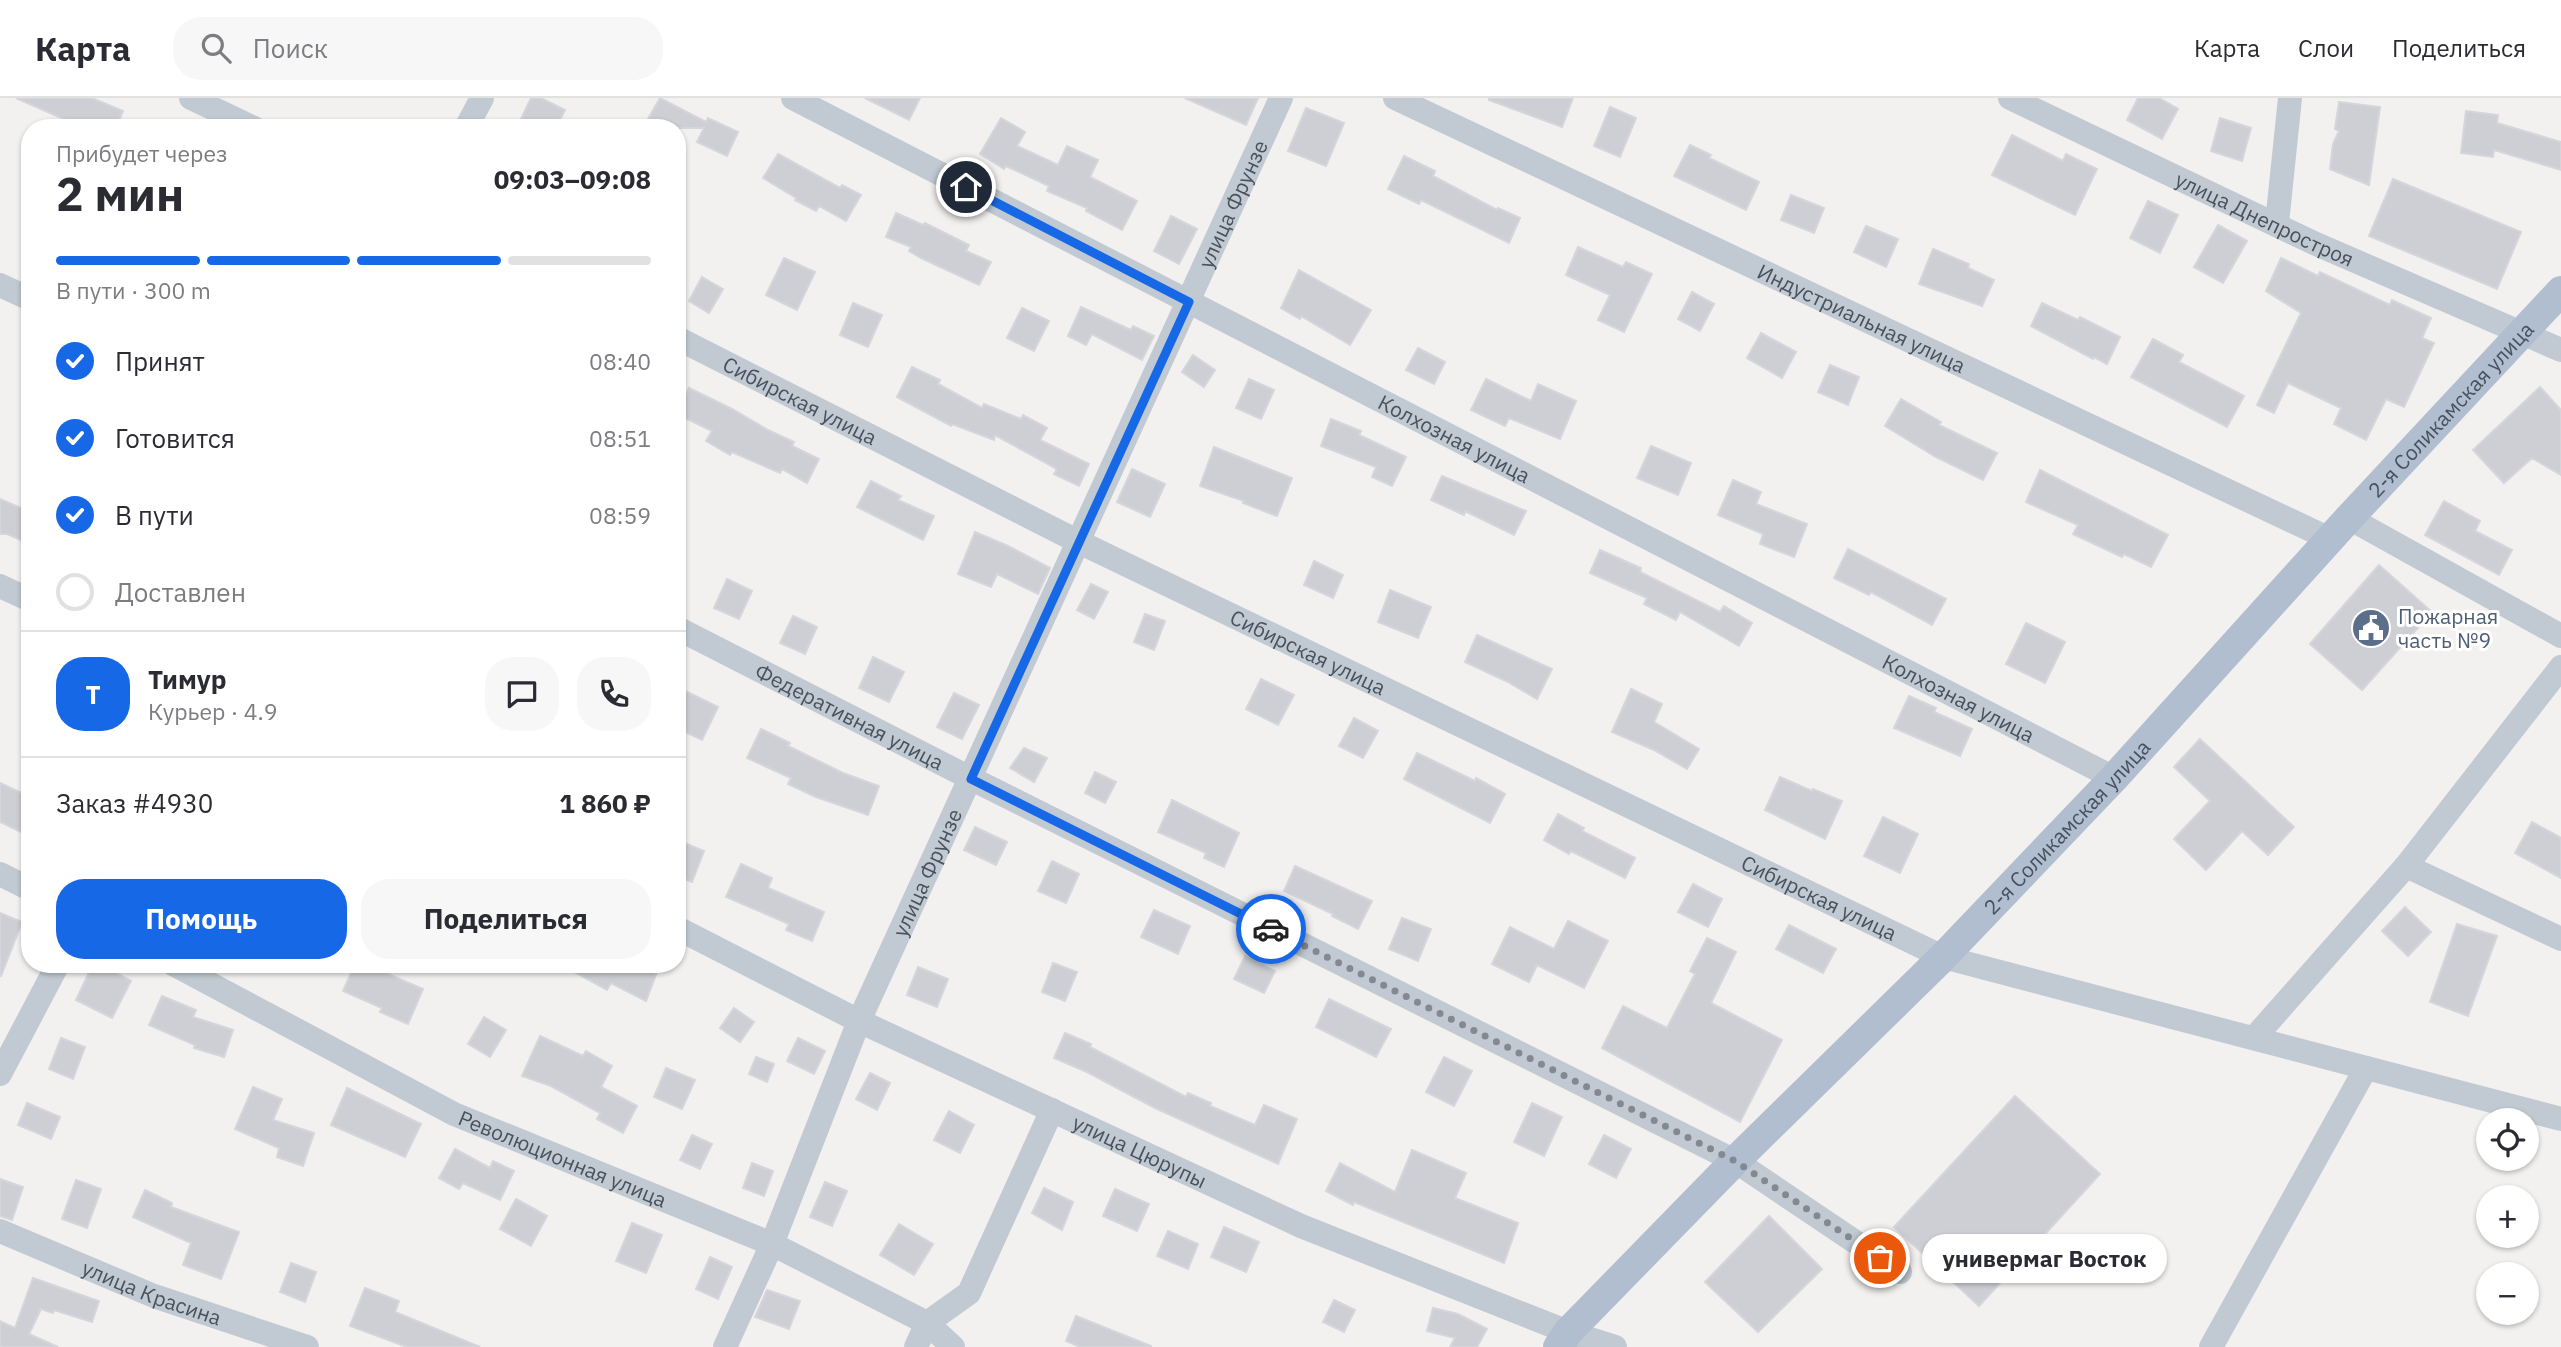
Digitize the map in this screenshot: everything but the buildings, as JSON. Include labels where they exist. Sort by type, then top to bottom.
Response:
[{"type":"main road","name":"2-я Соликамская улица","points":[[1563,1339],[1735,1161],[1943,957],[2114,778],[2339,528],[2561,290]]},
{"type":"street","points":[[191,98],[235,119]]},
{"type":"street","points":[[471,119],[482,98]]},
{"type":"street","name":"Колхозная улица","points":[[793,98],[2114,778]]},
{"type":"street","name":"улица Фрунзе","points":[[725,1347],[772,1244],[859,1021],[1281,98]]},
{"type":"street","name":"Индустриальная улица","points":[[1395,98],[2339,528],[2561,636]]},
{"type":"street","name":"улица Днепростроя","points":[[2010,98],[2277,223],[2316,244],[2561,351]]},
{"type":"street","points":[[2277,223],[2290,98]]},
{"type":"street","points":[[0,285],[21,295]]},
{"type":"street","name":"Сибирская улица","points":[[686,343],[1079,542],[1943,957],[2561,1119]]},
{"type":"street","points":[[0,586],[21,596]]},
{"type":"street","name":"Федеративная улица","points":[[686,633],[971,779],[1735,1161],[1900,1272]]},
{"type":"street","points":[[2254,1038],[2406,866],[2561,667]]},
{"type":"street","points":[[2406,866],[2561,939]]},
{"type":"street","points":[[0,874],[21,884]]},
{"type":"street","name":"улица Цюрупы","points":[[686,933],[859,1021],[1301,1226],[1563,1339],[1615,1347]]},
{"type":"street","points":[[0,1074],[53,973]]},
{"type":"street","name":"Революционная улица","points":[[190,973],[454,1114],[772,1244],[927,1323],[953,1347]]},
{"type":"street","points":[[2211,1347],[2367,1068]]},
{"type":"street","points":[[916,1347],[927,1323],[969,1293],[1052,1110]]},
{"type":"street","name":"улица Красина","points":[[0,1231],[154,1296],[307,1347]]},
{"type":"way so far","points":[[1271,929],[1735,1161],[1880,1258]]},
{"type":"place","name":"Пожарная часть №9","points":[[2371,628]]},
{"type":"place","name":"универмаг Восток","points":[[1880,1258]]},
{"type":"route","points":[[966,187],[1189,302],[971,779],[1271,929]]}]
